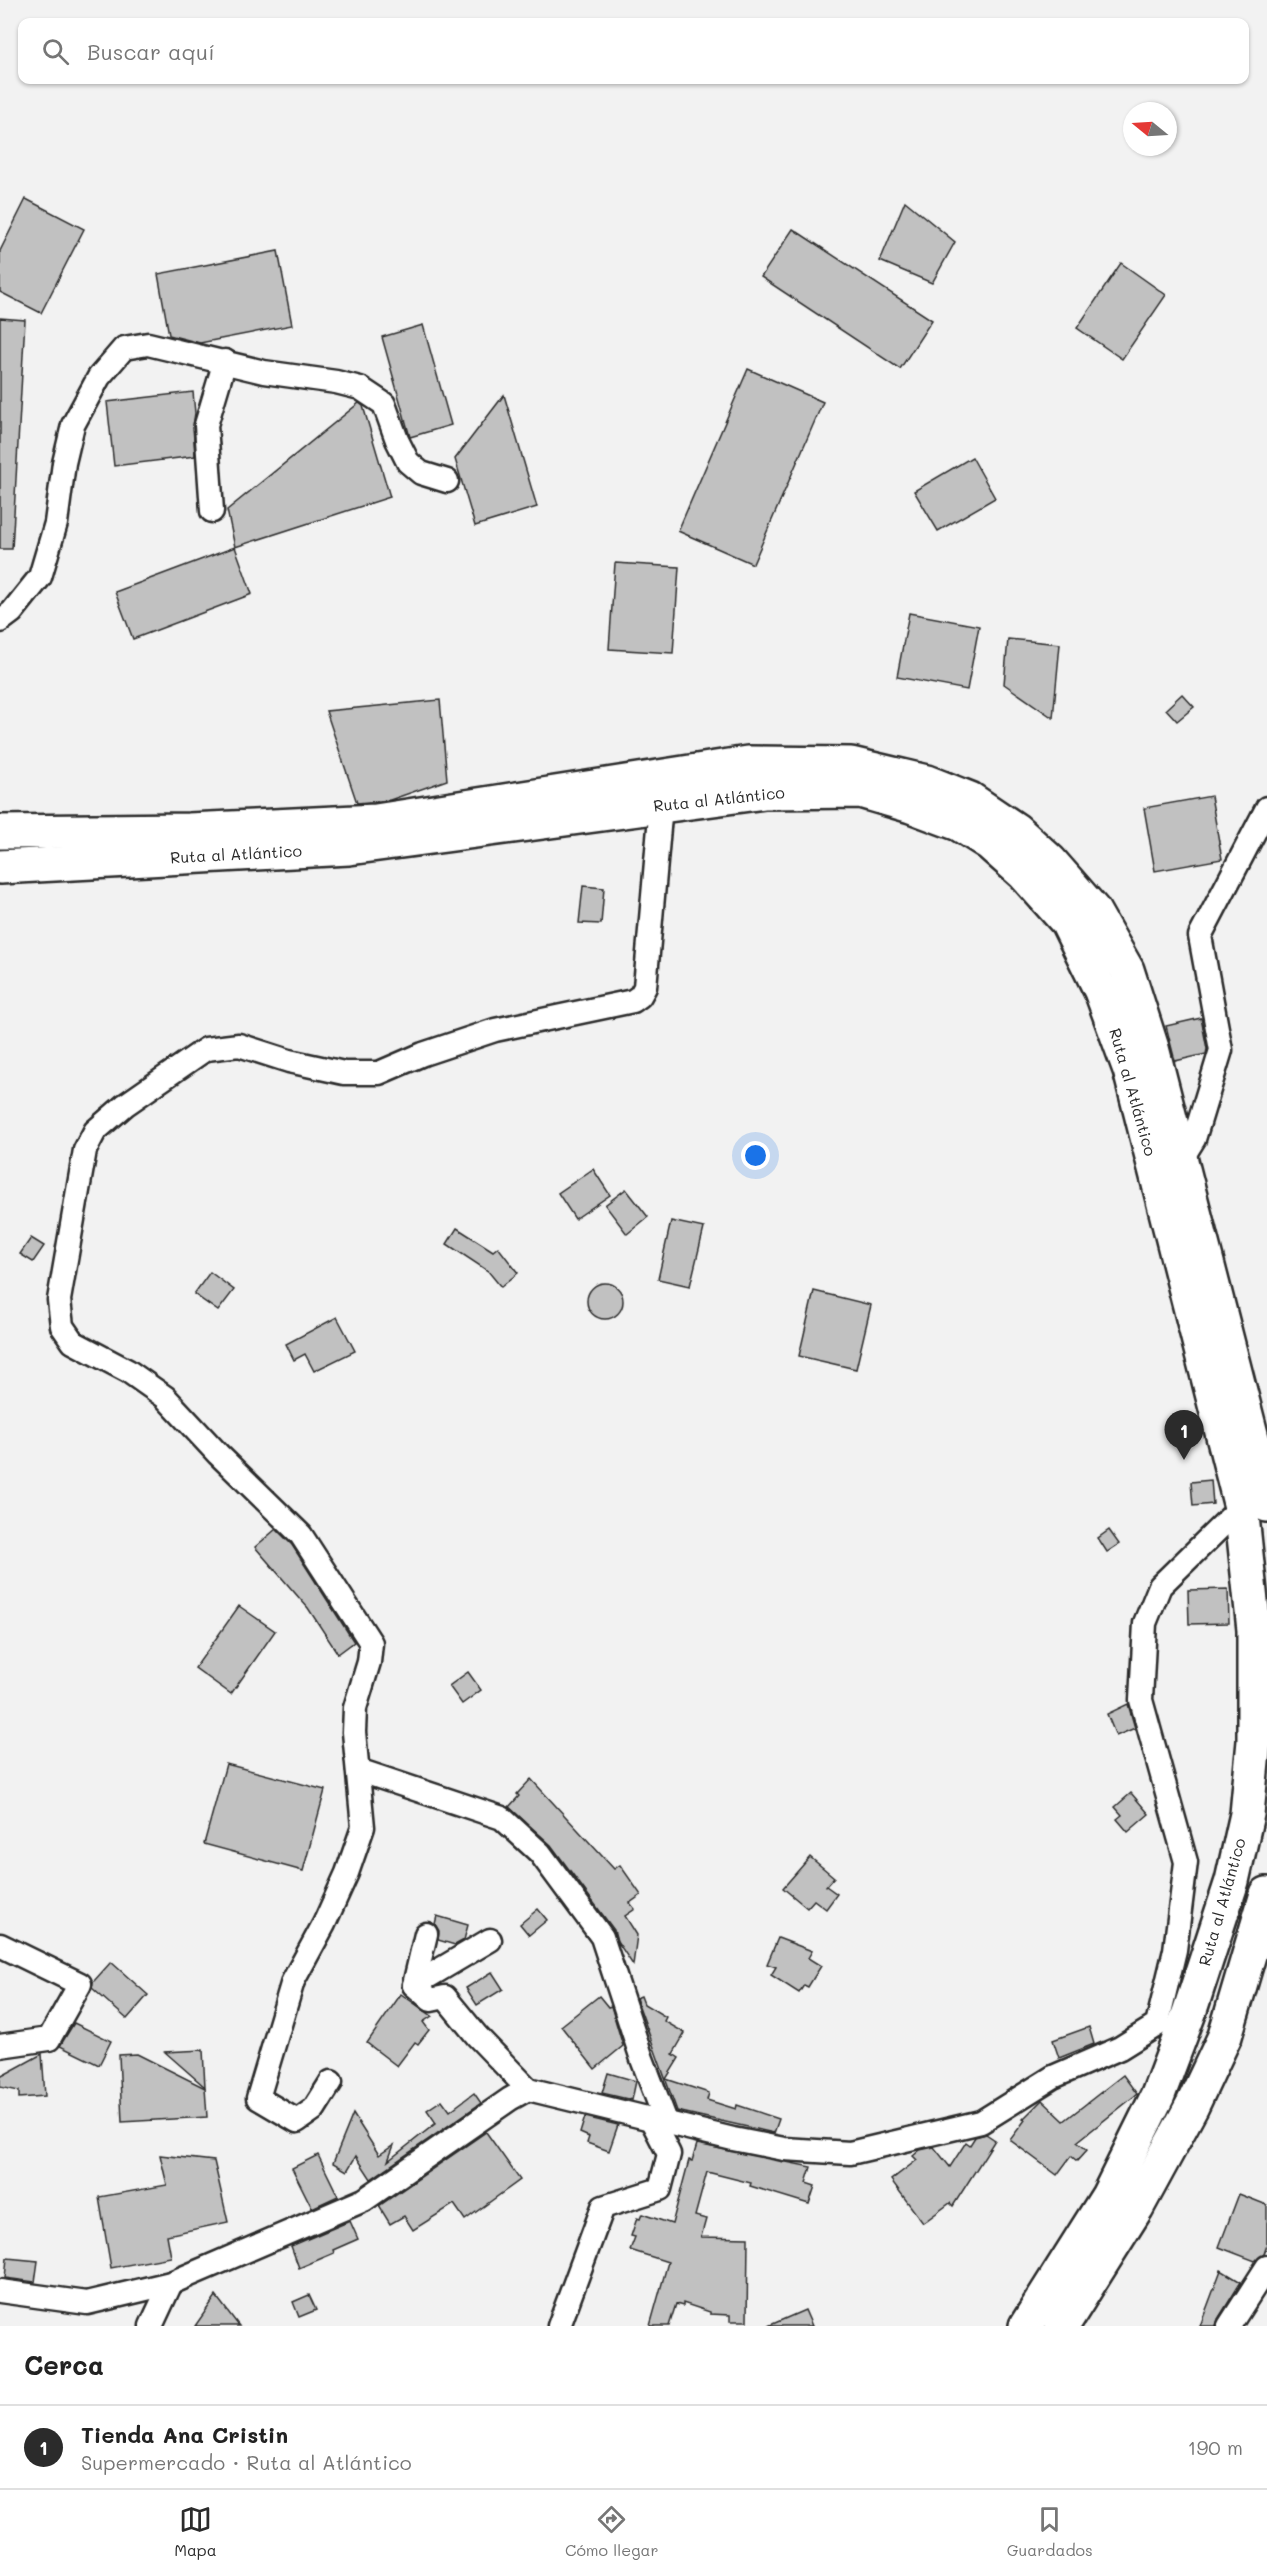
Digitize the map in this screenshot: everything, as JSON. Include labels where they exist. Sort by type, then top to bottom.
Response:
[{"type":"highway","name":"Ruta al Atlántico","points":[[0,832],[189,831],[376,821],[748,763],[851,764],[927,782],[970,799],[1016,830],[1050,861],[1093,910],[1127,970],[1152,1048],[1181,1160],[1260,1495],[1254,1630],[1254,1741],[1246,1814],[1232,1881],[1189,2013],[1158,2096],[1108,2196],[1026,2326]]},
{"type":"highway","name":"Ruta al Atlántico","points":[[0,867],[349,848],[765,792],[860,791],[959,824],[989,843],[1024,873],[1066,922],[1101,991],[1130,1070],[1260,1495]]},
{"type":"highway","points":[[1062,2326],[1137,2206],[1197,2096],[1225,2036],[1267,1894]]},
{"type":"street","points":[[0,621],[12,612],[40,577],[56,523],[64,462],[73,425],[99,377],[124,348],[148,344],[264,372],[336,382],[360,388],[384,404],[408,462],[421,474],[447,481]]},
{"type":"street","points":[[212,511],[206,425],[225,361]]},
{"type":"street","points":[[331,2082],[314,2109],[297,2121],[258,2098],[293,1981],[324,1924],[347,1873],[363,1827],[354,1732],[355,1708],[369,1662],[371,1643],[301,1535],[218,1454],[165,1397],[128,1371],[73,1342],[62,1326],[59,1300],[85,1150],[95,1131],[126,1104],[206,1049],[239,1045],[290,1061],[344,1073],[379,1073],[423,1054],[495,1030],[633,1001],[640,996],[645,987],[660,805]]},
{"type":"street","points":[[1181,1160],[1194,1138],[1221,1050],[1200,936],[1267,807]]},
{"type":"street","points":[[414,1985],[431,2000],[445,1997],[477,2036],[528,2089],[660,2122],[784,2149],[850,2153],[981,2122],[1053,2077],[1120,2048],[1156,2025],[1175,1950],[1186,1862],[1141,1700],[1145,1623],[1160,1586],[1260,1495]]},
{"type":"street","points":[[358,1770],[502,1818],[540,1853],[602,1937],[642,2059],[669,2154],[660,2189],[603,2207],[559,2326]]},
{"type":"street","points":[[414,1985],[426,1934]]},
{"type":"street","points":[[414,1985],[490,1940]]},
{"type":"street","points":[[0,1945],[80,1984],[49,2039],[0,2046]]},
{"type":"street","points":[[0,2291],[87,2303],[171,2283],[364,2200],[510,2099],[528,2089]]},
{"type":"street","points":[[1229,2326],[1267,2267]]},
{"type":"street","points":[[152,2326],[171,2283]]},
{"type":"building","points":[[26,199],[84,229],[41,313],[0,292],[0,251]]},
{"type":"building","points":[[905,201],[955,242],[932,283],[880,261]]},
{"type":"building","points":[[793,229],[932,320],[900,369],[761,277]]},
{"type":"building","points":[[278,251],[292,325],[200,343],[169,335],[158,274]]},
{"type":"building","points":[[1121,263],[1166,295],[1122,359],[1077,328]]},
{"type":"building","points":[[0,318],[25,320],[12,549],[0,549]]},
{"type":"building","points":[[423,325],[451,425],[410,437],[382,337]]},
{"type":"building","points":[[748,369],[823,402],[753,564],[678,531]]},
{"type":"building","points":[[193,392],[195,456],[114,466],[107,402]]},
{"type":"building","points":[[504,395],[537,507],[475,526],[455,459]]},
{"type":"building","points":[[359,403],[363,406],[390,497],[235,547],[227,510]]},
{"type":"building","points":[[972,457],[995,498],[938,531],[914,491]]},
{"type":"building","points":[[235,547],[252,594],[133,639],[115,592]]},
{"type":"building","points":[[615,563],[679,567],[673,653],[609,649]]},
{"type":"building","points":[[909,613],[979,626],[967,690],[897,677]]},
{"type":"building","points":[[1008,639],[1060,644],[1053,718],[1004,684]]},
{"type":"building","points":[[1182,694],[1194,707],[1177,721],[1166,709]]},
{"type":"building","points":[[440,700],[447,780],[390,800],[357,803],[326,711]]},
{"type":"building","points":[[1211,796],[1222,859],[1155,871],[1144,808]]},
{"type":"building","points":[[583,886],[604,888],[601,924],[579,923]]},
{"type":"building","points":[[1201,1018],[1206,1054],[1175,1061],[1166,1026]]},
{"type":"building","points":[[593,1169],[610,1195],[575,1219],[558,1193]]},
{"type":"building","points":[[626,1189],[648,1217],[627,1234],[605,1205]]},
{"type":"building","points":[[671,1221],[704,1228],[690,1286],[658,1279]]},
{"type":"building","points":[[457,1228],[493,1251],[498,1247],[518,1273],[501,1287],[488,1271],[447,1244]]},
{"type":"building","points":[[31,1238],[44,1246],[33,1262],[20,1254]]},
{"type":"building","points":[[210,1272],[234,1290],[218,1311],[194,1294]]},
{"type":"building","points":[[605,1283],[618,1288],[623,1301],[618,1314],[605,1319],[592,1314],[587,1301],[592,1288]]},
{"type":"building","points":[[814,1291],[871,1305],[856,1369],[799,1356]]},
{"type":"building","points":[[337,1317],[355,1351],[314,1371],[305,1354],[294,1360],[286,1344]]},
{"type":"building","points":[[1211,1480],[1213,1504],[1193,1506],[1191,1482]]},
{"type":"building","points":[[276,1529],[292,1545],[354,1642],[338,1654],[308,1608],[255,1547]]},
{"type":"building","points":[[1109,1530],[1119,1544],[1107,1552],[1098,1538]]},
{"type":"building","points":[[1228,1589],[1229,1623],[1189,1624],[1188,1590]]},
{"type":"building","points":[[239,1606],[275,1631],[231,1694],[195,1668]]},
{"type":"building","points":[[468,1672],[481,1690],[462,1704],[449,1686]]},
{"type":"building","points":[[1128,1704],[1135,1728],[1116,1736],[1107,1714]]},
{"type":"building","points":[[226,1764],[325,1790],[303,1871],[204,1844]]},
{"type":"building","points":[[531,1779],[614,1869],[620,1865],[641,1895],[630,1903],[635,1909],[625,1916],[637,1935],[633,1965],[617,1941],[614,1930],[551,1845],[509,1807]]},
{"type":"building","points":[[1131,1793],[1149,1814],[1128,1832],[1117,1819],[1122,1815],[1115,1807]]},
{"type":"building","points":[[810,1857],[834,1877],[826,1886],[837,1894],[826,1909],[814,1900],[807,1908],[783,1888]]},
{"type":"building","points":[[538,1909],[547,1920],[529,1935],[520,1924]]},
{"type":"building","points":[[437,1916],[468,1925],[464,1940],[455,1945],[438,1940],[439,1931],[435,1924]]},
{"type":"building","points":[[778,1938],[812,1951],[808,1958],[821,1966],[808,1987],[804,1985],[799,1993],[771,1975],[776,1967],[767,1964]]},
{"type":"building","points":[[111,1962],[148,1995],[127,2019],[92,1988],[93,1982]]},
{"type":"building","points":[[492,1972],[503,1989],[477,2005],[466,1988]]},
{"type":"building","points":[[401,1994],[432,2016],[423,2022],[429,2030],[418,2044],[415,2042],[397,2066],[367,2043]]},
{"type":"building","points":[[599,1996],[608,2007],[611,2006],[623,2046],[595,2069],[561,2026]]},
{"type":"building","points":[[641,1996],[644,2004],[666,2017],[664,2021],[685,2033],[673,2054],[679,2058],[666,2079],[709,2093],[707,2100],[736,2109],[737,2105],[779,2119],[774,2133],[677,2111],[636,1998]]},
{"type":"building","points":[[74,2023],[111,2041],[99,2065],[60,2046]]},
{"type":"building","points":[[1089,2027],[1094,2044],[1059,2058],[1053,2040]]},
{"type":"building","points":[[203,2050],[205,2087],[165,2052]]},
{"type":"building","points":[[42,2054],[45,2096],[19,2098],[19,2091],[0,2087],[0,2077]]},
{"type":"building","points":[[137,2054],[205,2088],[207,2117],[122,2122],[119,2055]]},
{"type":"building","points":[[608,2073],[636,2081],[632,2100],[602,2093]]},
{"type":"building","points":[[1123,2075],[1137,2094],[1077,2142],[1087,2150],[1077,2161],[1071,2156],[1057,2175],[1010,2140],[1025,2120],[1023,2119],[1042,2100],[1064,2121]]},
{"type":"building","points":[[474,2093],[481,2103],[371,2179],[356,2156],[347,2171],[333,2163],[353,2114],[379,2155],[394,2145],[388,2161],[436,2123],[427,2110],[442,2100],[450,2111]]},
{"type":"building","points":[[585,2117],[618,2125],[609,2151],[587,2143],[589,2137],[580,2133]]},
{"type":"building","points":[[486,2132],[520,2180],[465,2220],[454,2204],[413,2230],[404,2216],[390,2224],[379,2206]]},
{"type":"building","points":[[986,2134],[995,2140],[953,2206],[950,2203],[923,2223],[891,2180],[917,2160],[913,2156],[920,2150],[934,2147],[950,2167],[966,2142],[970,2145],[975,2137]]},
{"type":"building","points":[[697,2144],[811,2167],[806,2183],[815,2186],[809,2204],[750,2186],[751,2183],[707,2172],[695,2216],[706,2219],[701,2237],[748,2238],[747,2321],[730,2321],[730,2315],[710,2314],[710,2312],[683,2303],[683,2306],[676,2304],[669,2326],[650,2326],[668,2262],[630,2250],[635,2237],[631,2236],[637,2218],[640,2219],[642,2214],[672,2224],[689,2160],[692,2161]]},
{"type":"building","points":[[160,2155],[214,2161],[228,2222],[167,2235],[171,2257],[111,2268],[99,2197],[167,2185]]},
{"type":"building","points":[[318,2155],[338,2196],[312,2208],[292,2168]]},
{"type":"building","points":[[1239,2194],[1267,2205],[1267,2245],[1264,2254],[1255,2261],[1219,2247]]},
{"type":"building","points":[[350,2221],[358,2239],[333,2250],[334,2253],[299,2268],[291,2246]]},
{"type":"building","points":[[7,2258],[38,2261],[35,2282],[5,2278]]},
{"type":"building","points":[[1221,2270],[1241,2282],[1216,2326],[1200,2326]]},
{"type":"building","points":[[309,2295],[316,2310],[299,2317],[293,2302]]},
{"type":"building","points":[[216,2296],[239,2326],[195,2326]]},
{"type":"building","points":[[805,2310],[812,2326],[768,2326]]},
{"type":"place","name":"Tienda Ana Cristin","points":[[1184,1460]]}]
